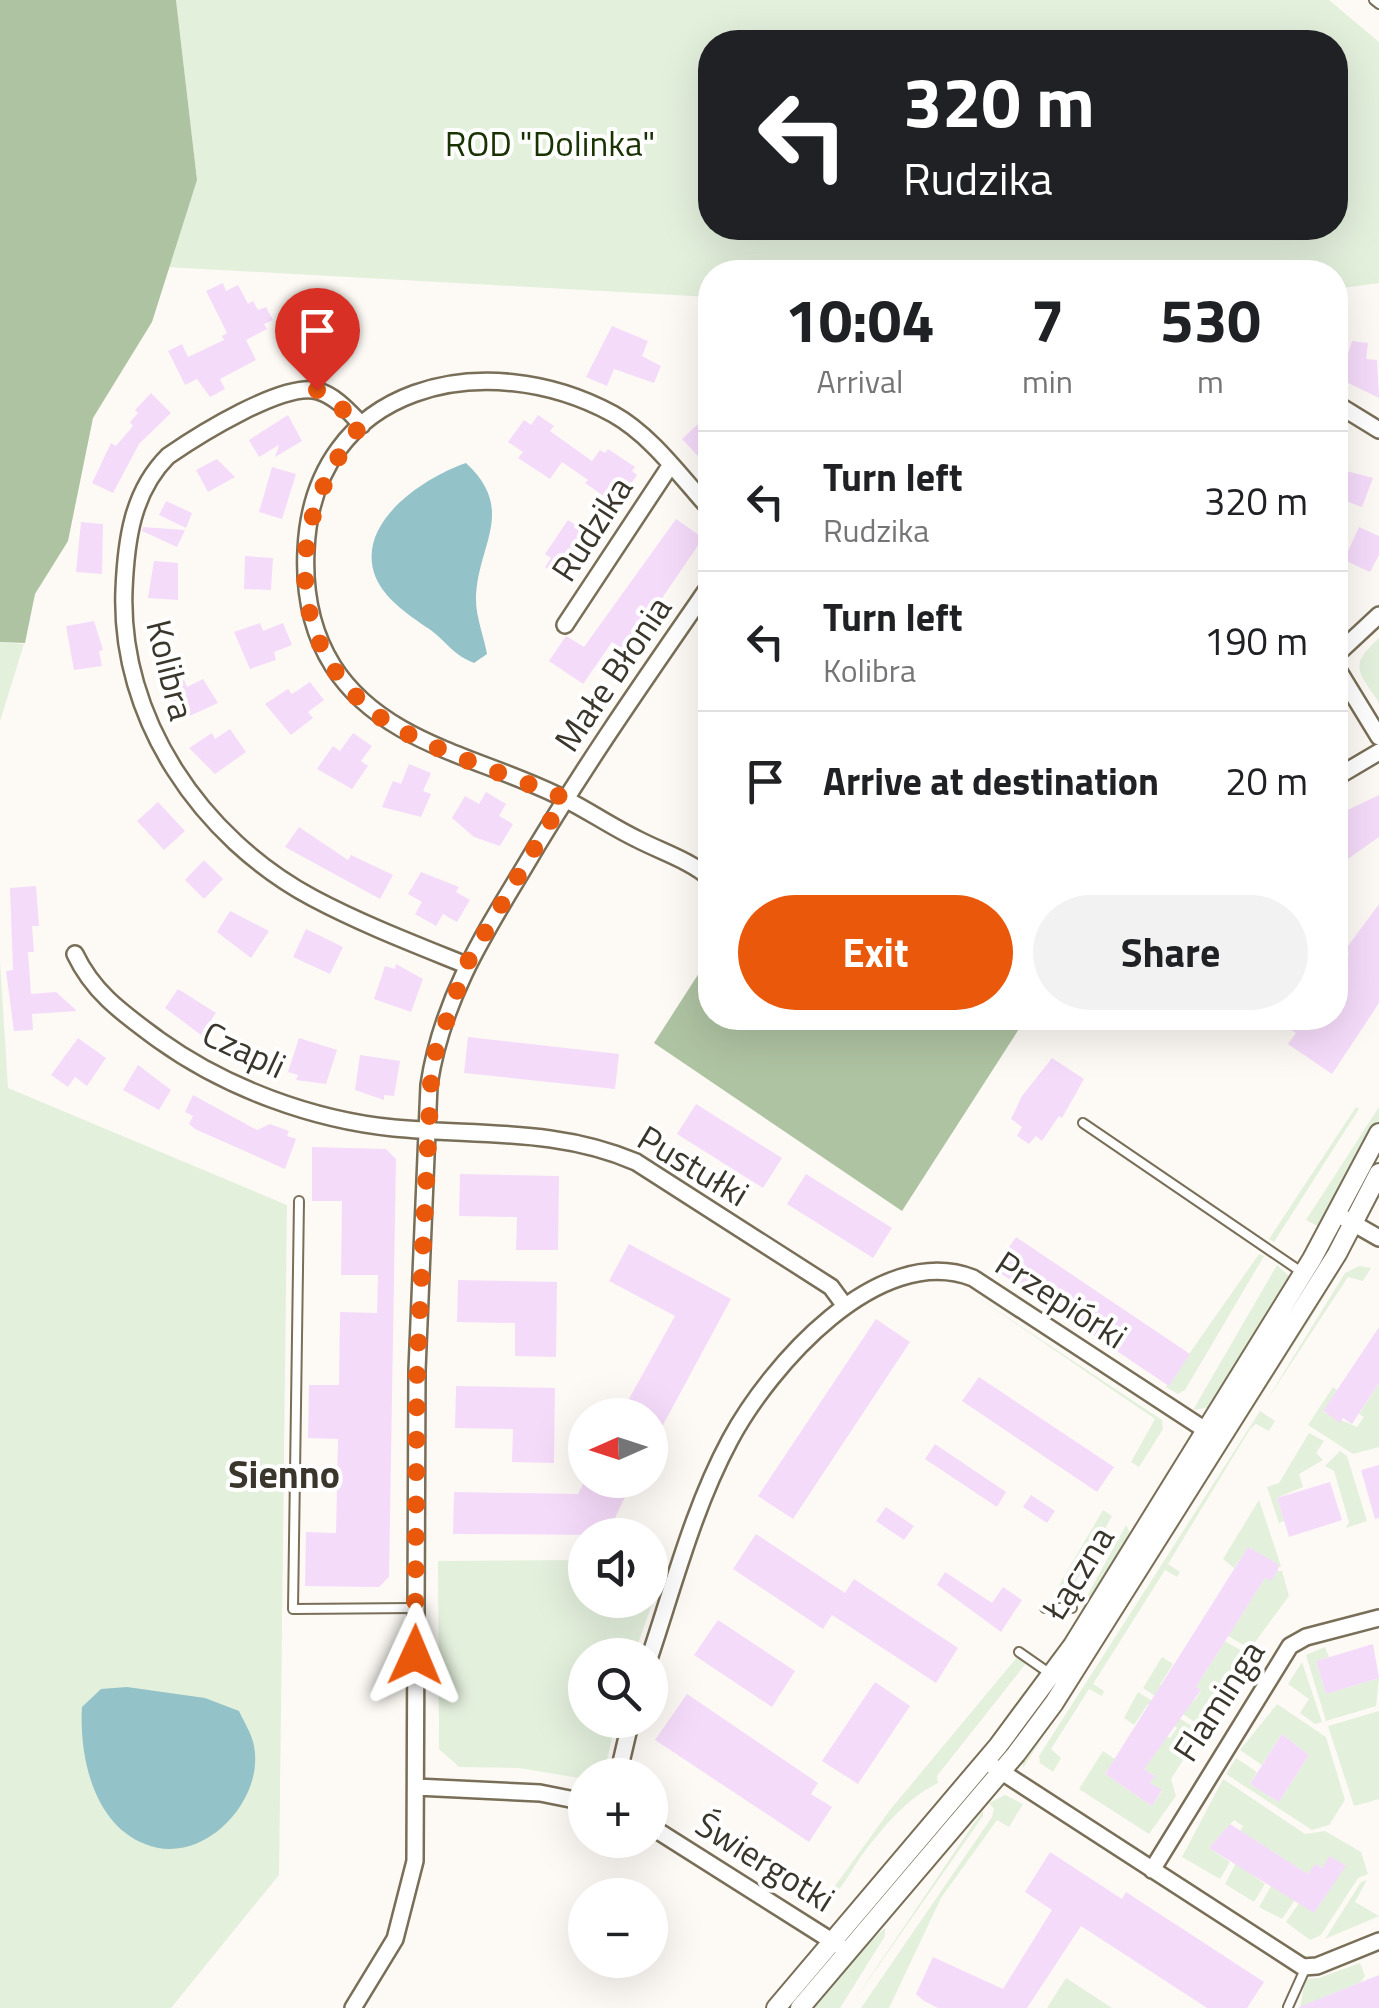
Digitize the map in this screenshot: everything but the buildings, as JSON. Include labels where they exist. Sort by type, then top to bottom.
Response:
[{"type":"street","name":"Rudzika","points":[[698,496],[615,416],[531,386],[474,380],[444,382],[402,398],[362,424],[316,495],[306,543],[312,622],[333,666],[378,716],[564,798],[698,871]]},
{"type":"street","name":"Kolibra","points":[[362,424],[330,396],[317,390],[293,390],[168,456],[154,470],[130,525],[124,608],[128,652],[142,712],[173,769],[252,856],[311,897],[466,965]]},
{"type":"street","points":[[1348,411],[1379,430]]},
{"type":"street","name":"Rudzika","points":[[565,624],[670,466]]},
{"type":"street","name":"Małe Błonia","points":[[352,2008],[386,1958],[405,1914],[415,1861],[417,1370],[427,1130],[436,1042],[466,965],[564,798],[698,603]]},
{"type":"street","points":[[1348,644],[1379,615]]},
{"type":"street","points":[[1348,687],[1379,738]]},
{"type":"street","points":[[1348,770],[1379,752]]},
{"type":"street","name":"Czapli","points":[[76,954],[90,984],[115,1008],[169,1047],[221,1076],[314,1113],[427,1130]]},
{"type":"street","name":"Pustułki","points":[[427,1130],[533,1135],[602,1148],[636,1162],[831,1288],[846,1306]]},
{"type":"street","name":"Łączna","points":[[993,1766],[1303,1274],[1379,1133]]},
{"type":"street","name":"Łączna","points":[[776,2008],[839,1945],[1063,1689],[1354,1224],[1379,1173]]},
{"type":"street","points":[[1337,1214],[1379,1238]]},
{"type":"street","name":"Przepiórki","points":[[656,1638],[704,1498],[730,1440],[774,1376],[846,1306],[903,1278],[944,1272],[968,1276],[1221,1441]]},
{"type":"street","name":"Flaminga","points":[[1152,1870],[1195,1794],[1292,1644],[1379,1618]]},
{"type":"street","points":[[993,1766],[1306,1967],[1379,1941]]},
{"type":"street","points":[[416,1787],[540,1793],[568,1799]]},
{"type":"street","name":"Świergotki","points":[[668,1837],[839,1945]]},
{"type":"street","name":"Łączna","points":[[800,2008],[839,1945]]},
{"type":"lane","points":[[1083,1123],[1303,1274],[1306,1290],[1287,1332]]},
{"type":"lane","points":[[299,1201],[293,1608],[416,1608]]},
{"type":"lane","points":[[1046,1608],[1072,1608]]},
{"type":"lane","points":[[1018,1652],[1052,1675]]},
{"type":"lane","points":[[1288,2007],[1306,1967]]},
{"type":"green space","points":[[0,0],[176,0],[197,180],[152,322],[93,418],[68,541],[35,594],[25,643],[0,642]]},
{"type":"green space","name":"ROD \"Dolinka\"","points":[[176,0],[1329,0],[1379,42],[1379,283],[1348,287],[1348,260],[698,260],[698,296],[167,267],[197,180]]},
{"type":"green space","points":[[1379,638],[1379,703],[1362,676],[1360,663]]},
{"type":"green space","points":[[0,642],[24,644],[0,721]]},
{"type":"green space","points":[[0,961],[8,1088],[287,1205],[279,1875],[171,2008],[0,2008]]},
{"type":"green space","points":[[698,975],[698,1030],[1018,1030],[902,1211],[654,1043]]},
{"type":"green space","points":[[1356,1107],[1359,1109],[1274,1242],[1269,1239]]},
{"type":"green space","points":[[1379,1107],[1379,1121],[1323,1229],[1306,1220]]},
{"type":"green space","points":[[1259,1254],[1264,1256],[1185,1390],[1178,1394],[1166,1387]]},
{"type":"green space","points":[[1338,1261],[1341,1268],[1314,1313],[1023,1768],[1022,1759]]},
{"type":"green space","points":[[1277,1265],[1288,1275],[1289,1284],[1211,1407],[1193,1410]]},
{"type":"green space","points":[[1359,1266],[1371,1268],[1363,1281],[1348,1277],[1263,1406],[1345,1273]]},
{"type":"green space","points":[[968,1291],[1162,1420],[1163,1429],[1139,1467],[1131,1462],[1155,1419]]},
{"type":"green space","points":[[1379,1383],[1379,1447],[1353,1454],[1308,1425],[1333,1387],[1337,1390],[1323,1412],[1357,1427],[1364,1417],[1359,1414]]},
{"type":"green space","points":[[1260,1411],[1275,1421],[1269,1431],[1256,1424],[1250,1429],[1168,1564],[1180,1572],[1177,1577],[1165,1570],[1093,1684],[1104,1691],[1102,1696],[1089,1689],[1051,1749],[1061,1758],[1053,1772],[1040,1763],[1039,1756]]},
{"type":"green space","points":[[1309,1433],[1324,1441],[1316,1453],[1323,1460],[1299,1474],[1303,1487],[1277,1498],[1284,1521],[1279,1523],[1267,1487],[1279,1483]]},
{"type":"green space","points":[[1340,1451],[1347,1456],[1367,1521],[1346,1528],[1349,1522],[1334,1471],[1325,1466]]},
{"type":"green space","points":[[1259,1500],[1281,1566],[1276,1570],[1249,1547],[1234,1568],[1223,1559]]},
{"type":"green space","points":[[1103,1510],[1112,1516],[1066,1599],[1055,1592]]},
{"type":"green space","points":[[1126,1525],[1132,1537],[1089,1605],[1081,1607]]},
{"type":"green space","points":[[568,1560],[568,1618],[647,1618],[640,1638],[568,1638],[568,1738],[612,1738],[607,1758],[568,1758],[568,1776],[519,1768],[459,1767],[439,1749],[438,1561]]},
{"type":"green space","points":[[1282,1571],[1289,1596],[1250,1649],[1228,1636],[1265,1578]]},
{"type":"green space","points":[[1225,1641],[1247,1654],[1246,1662],[1201,1726],[1143,1688],[1162,1657],[1173,1664],[1160,1685],[1194,1701],[1201,1691],[1196,1687]]},
{"type":"green space","points":[[1325,1647],[1329,1657],[1316,1661],[1326,1694],[1379,1678],[1376,1706],[1326,1721],[1306,1655]]},
{"type":"green space","points":[[1018,1656],[1027,1662],[937,1776],[938,1783],[887,1824],[834,1894],[821,1903],[819,1898],[805,1899],[832,1890],[890,1810]]},
{"type":"green space","points":[[1302,1662],[1322,1722],[1315,1724],[1300,1713],[1309,1699],[1288,1684]]},
{"type":"green space","points":[[1138,1692],[1201,1732],[1171,1779],[1176,1796],[1149,1834],[1079,1789],[1103,1751],[1115,1759],[1105,1774],[1152,1806],[1162,1791],[1150,1783],[1154,1775],[1144,1769],[1165,1735],[1170,1738],[1177,1728],[1148,1704],[1134,1725],[1124,1718]]},
{"type":"green space","points":[[1277,1704],[1326,1737],[1345,1800],[1329,1825],[1312,1830],[1226,1774],[1236,1758],[1257,1772],[1250,1784],[1279,1802],[1309,1755],[1282,1734],[1262,1765],[1240,1750]]},
{"type":"green space","points":[[1379,1711],[1379,1799],[1354,1806],[1328,1726]]},
{"type":"green space","points":[[1223,1779],[1305,1834],[1325,1831],[1361,1852],[1368,1874],[1358,1878],[1321,1935],[1310,1940],[1286,1922],[1299,1903],[1314,1913],[1345,1866],[1322,1868],[1315,1864],[1308,1874],[1240,1831],[1243,1826],[1234,1820],[1209,1848],[1230,1862],[1220,1879],[1182,1857]]},
{"type":"green space","points":[[1005,1795],[1023,1804],[1009,1827],[997,1820],[941,1898],[889,2008],[861,2008],[992,1817],[994,1809],[989,1803]]},
{"type":"green space","points":[[983,1810],[983,1816],[849,2008]]},
{"type":"green space","points":[[1236,1863],[1265,1884],[1254,1902],[1225,1884]]},
{"type":"green space","points":[[1367,1880],[1355,1902],[1379,1916],[1325,1939],[1361,1882]]},
{"type":"green space","points":[[1271,1886],[1295,1900],[1282,1919],[1259,1907]]},
{"type":"green space","points":[[885,1928],[885,1936],[840,2008],[808,2008],[833,1976]]},
{"type":"green space","points":[[1360,1963],[1365,1976],[1361,1982],[1300,2008],[1305,1979]]},
{"type":"green space","points":[[1066,1978],[1112,2008],[1047,2008]]},
{"type":"water","points":[[466,463],[490,497],[492,513],[476,600],[487,654],[474,663],[393,601],[376,578],[372,558],[375,539],[397,505],[431,479]]},
{"type":"water","points":[[127,1687],[205,1698],[239,1711],[250,1733],[255,1767],[250,1788],[225,1825],[188,1847],[166,1849],[127,1834],[101,1805],[93,1786],[83,1746],[82,1707],[101,1689]]},
{"type":"district","name":"Sienno","points":[[284,1475]]},
{"type":"route","points":[[317,390],[330,396],[362,424],[326,474],[316,495],[306,543],[312,622],[333,666],[378,716],[564,798],[466,965],[451,998],[432,1062],[417,1370],[415,1655]]}]
